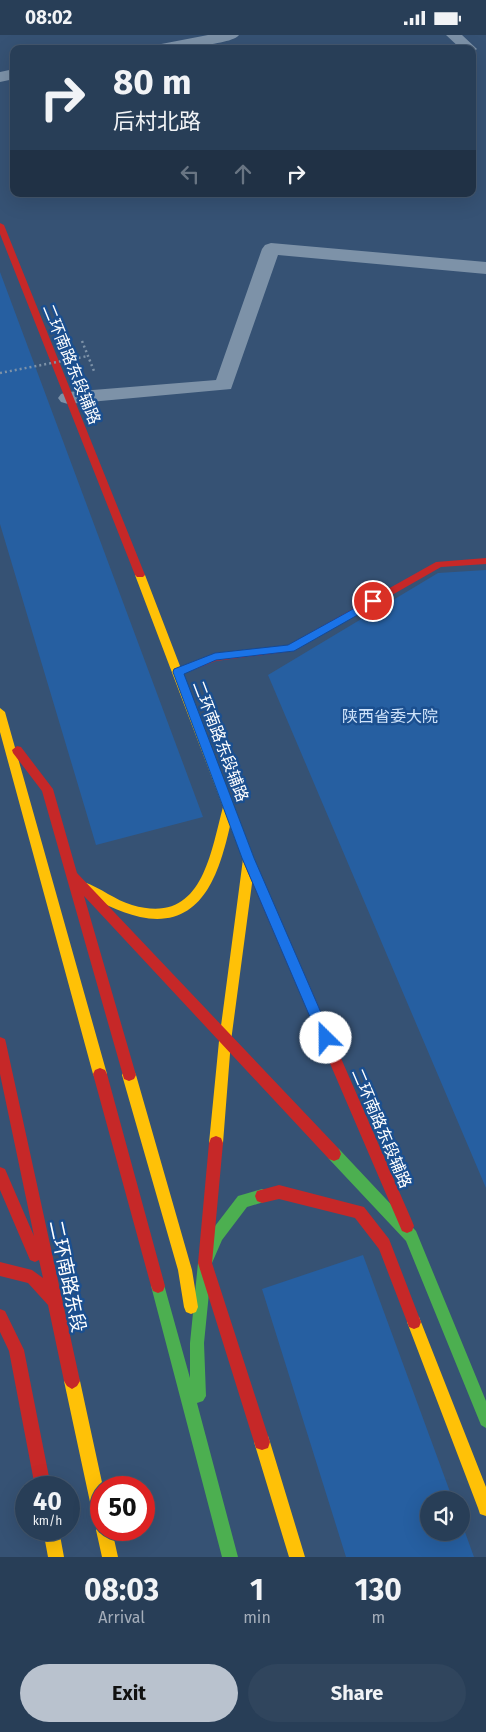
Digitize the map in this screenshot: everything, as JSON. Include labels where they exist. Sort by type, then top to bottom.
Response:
[{"type":"main road","name":"二环南路东段辅路","points":[[0,225],[178,672],[248,858],[412,1236],[486,1420]]},
{"type":"main road","points":[[178,672],[215,657],[290,648],[440,564],[486,561]]},
{"type":"main road","points":[[0,712],[230,1557]]},
{"type":"main road","points":[[7,738],[46,789],[76,880],[185,1270],[197,1343]]},
{"type":"main road","points":[[76,880],[103,898],[128,909],[151,915],[168,915],[184,910],[197,899],[220,851],[228,806]]},
{"type":"main road","points":[[198,1437],[197,1343],[225,1041],[248,858]]},
{"type":"main road","points":[[76,880],[225,1041],[412,1236]]},
{"type":"main road","name":"二环南路东段","points":[[0,1043],[93,1476]]},
{"type":"main road","points":[[0,1174],[56,1302]]},
{"type":"main road","points":[[297,1557],[222,1311],[205,1263],[217,1235],[243,1201],[280,1192],[359,1212],[384,1244],[486,1508]]},
{"type":"main road","points":[[0,1269],[32,1277],[56,1302]]},
{"type":"main road","points":[[0,1316],[16,1350],[41,1476]]},
{"type":"main road","points":[[53,1541],[56,1557]]},
{"type":"main road","points":[[106,1541],[110,1557]]},
{"type":"street","points":[[178,45],[232,35]]},
{"type":"street","points":[[453,35],[465,45]]},
{"type":"street","points":[[68,398],[224,385],[271,249],[486,268]]},
{"type":"path","points":[[82,341],[95,373]]},
{"type":"path","points":[[0,373],[88,356]]},
{"type":"green space","points":[[0,272],[203,817],[96,845],[0,524]]},
{"type":"green space","name":"陕西省委大院","points":[[486,570],[486,1188],[268,675],[438,573]]},
{"type":"green space","points":[[363,1255],[450,1491],[420,1491],[420,1541],[468,1541],[474,1557],[346,1557],[262,1289]]},
{"type":"traffic: fast","points":[[334,1154],[411,1236],[486,1420]]},
{"type":"traffic: fast","points":[[198,1396],[197,1343],[205,1263],[217,1235],[243,1201],[262,1196]]},
{"type":"traffic: fast","points":[[158,1286],[230,1557]]},
{"type":"traffic: slow","points":[[140,575],[249,861]]},
{"type":"traffic: slow","points":[[0,712],[100,1074]]},
{"type":"traffic: slow","points":[[84,887],[115,903],[139,912],[169,912],[185,906],[198,895],[208,880],[215,863],[228,807]]},
{"type":"traffic: slow","points":[[216,1143],[225,1041],[248,860]]},
{"type":"traffic: slow","points":[[129,1075],[185,1270],[191,1307]]},
{"type":"traffic: slow","points":[[414,1322],[486,1508]]},
{"type":"traffic: slow","points":[[72,1381],[92,1476]]},
{"type":"traffic: slow","points":[[262,1442],[297,1557]]},
{"type":"traffic: slow","points":[[53,1541],[56,1557]]},
{"type":"traffic: slow","points":[[106,1541],[110,1557]]},
{"type":"traffic: jam","points":[[0,225],[140,575]]},
{"type":"traffic: jam","points":[[178,672],[215,657],[290,648],[439,564],[486,561]]},
{"type":"traffic: jam","points":[[17,750],[47,789],[129,1075]]},
{"type":"traffic: jam","points":[[249,861],[407,1226]]},
{"type":"traffic: jam","points":[[73,877],[334,1154]]},
{"type":"traffic: jam","points":[[0,1043],[72,1381]]},
{"type":"traffic: jam","points":[[100,1074],[158,1286]]},
{"type":"traffic: jam","points":[[216,1143],[205,1263],[262,1442]]},
{"type":"traffic: jam","points":[[0,1174],[35,1255]]},
{"type":"traffic: jam","points":[[262,1196],[279,1192],[359,1212],[384,1244],[414,1322]]},
{"type":"traffic: jam","points":[[0,1269],[32,1277],[56,1302]]},
{"type":"traffic: jam","points":[[0,1316],[16,1350],[41,1476]]},
{"type":"route","points":[[326,1038],[248,858],[178,672],[215,657],[290,648],[373,601]]}]
